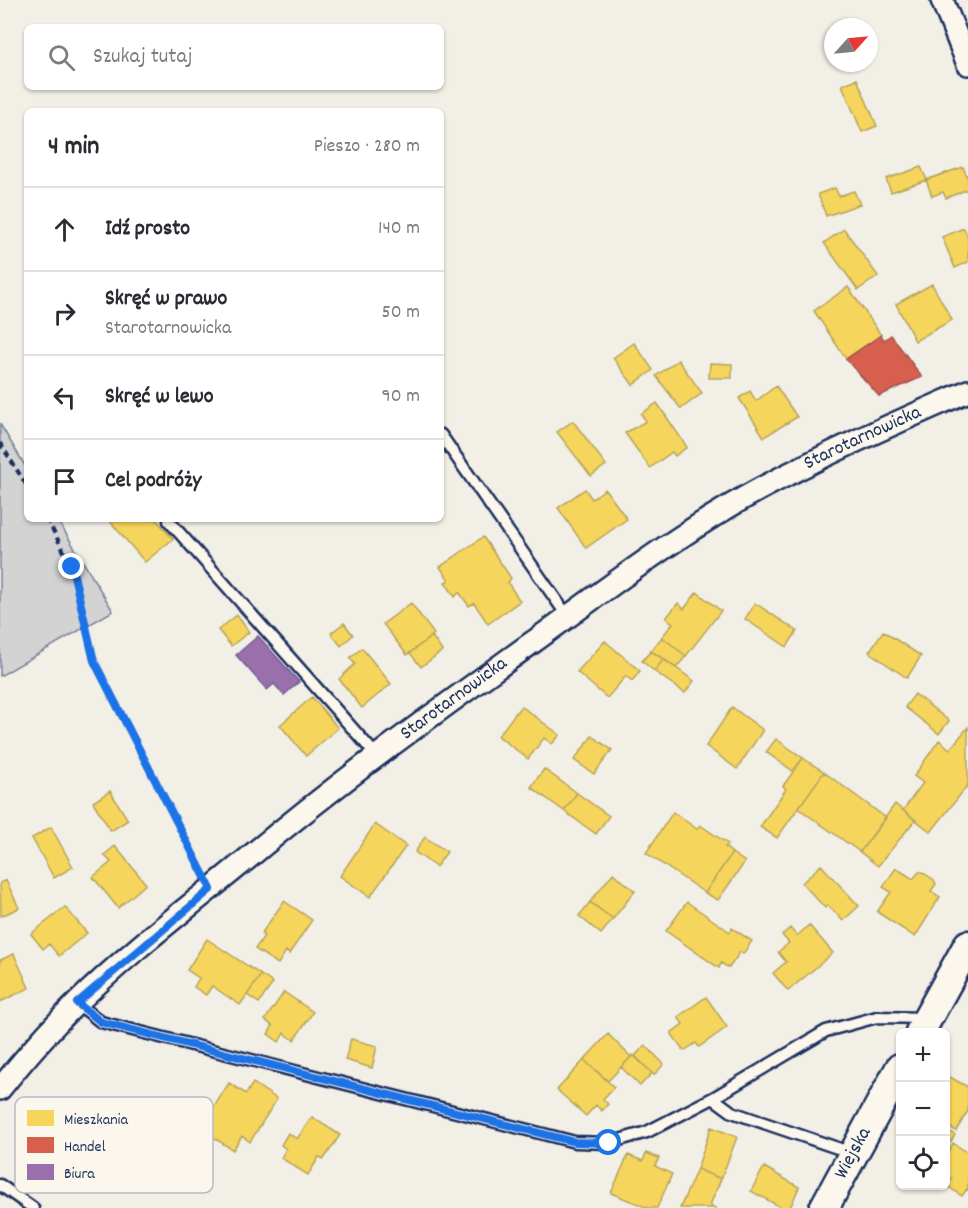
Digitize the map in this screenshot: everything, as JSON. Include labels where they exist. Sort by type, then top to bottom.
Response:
[{"type":"street","points":[[942,0],[968,64]]},
{"type":"street","name":"Starotarnowicka","points":[[0,1089],[26,1057],[77,1003],[211,889],[376,755],[693,528],[760,489],[863,437],[968,391]]},
{"type":"street","points":[[924,1025],[968,945]]},
{"type":"street","name":"Wiejska","points":[[824,1208],[896,1075]]},
{"type":"lane","points":[[444,439],[568,617]]},
{"type":"lane","points":[[170,522],[376,755]]},
{"type":"lane","points":[[77,1003],[101,1022],[575,1142],[609,1143],[647,1132],[713,1098],[826,1031],[878,1017],[924,1025]]},
{"type":"lane","points":[[713,1098],[732,1112],[853,1153]]},
{"type":"lane","points":[[0,1185],[33,1208]]},
{"type":"path","points":[[0,443],[24,481]]},
{"type":"path","points":[[49,522],[72,567],[94,661],[211,889]]},
{"type":"shaded area","points":[[0,424],[24,464],[24,522],[59,522],[113,611],[0,676]]},
{"type":"building: Mieszkania","points":[[857,79],[877,126],[862,132],[842,85]]},
{"type":"building: Mieszkania","points":[[921,167],[927,180],[891,192],[886,179]]},
{"type":"building: Mieszkania","points":[[963,167],[968,179],[968,189],[946,198],[943,192],[932,196],[926,180]]},
{"type":"building: Mieszkania","points":[[835,188],[839,196],[854,191],[860,204],[826,216],[818,194]]},
{"type":"building: Mieszkania","points":[[964,228],[968,238],[968,262],[955,268],[942,237]]},
{"type":"building: Mieszkania","points":[[844,229],[878,276],[858,290],[824,243]]},
{"type":"building: Mieszkania","points":[[932,284],[952,320],[915,341],[896,304]]},
{"type":"building: Mieszkania","points":[[848,287],[881,335],[846,359],[814,311]]},
{"type":"building: Mieszkania","points":[[634,343],[653,370],[633,385],[613,358]]},
{"type":"building: Mieszkania","points":[[678,360],[702,393],[681,409],[656,376]]},
{"type":"building: Mieszkania","points":[[710,363],[732,364],[732,378],[709,378]]},
{"type":"building: Mieszkania","points":[[776,386],[797,417],[764,437],[739,398],[750,391],[756,401]]},
{"type":"building: Mieszkania","points":[[657,403],[687,447],[675,456],[672,452],[650,468],[625,433],[646,421],[641,414]]},
{"type":"building: Mieszkania","points":[[573,421],[606,465],[591,476],[557,432]]},
{"type":"building: Mieszkania","points":[[585,489],[592,499],[605,489],[627,519],[586,548],[558,508]]},
{"type":"building: Mieszkania","points":[[111,522],[159,522],[173,539],[145,562]]},
{"type":"building: Mieszkania","points":[[483,537],[511,578],[508,583],[520,601],[488,624],[474,603],[469,606],[459,592],[455,597],[445,582],[449,580],[440,567]]},
{"type":"building: Mieszkania","points":[[697,592],[721,611],[686,656],[662,637],[673,623],[666,618],[678,603],[684,609]]},
{"type":"building: Mieszkania","points":[[411,603],[434,634],[407,655],[383,624]]},
{"type":"building: Mieszkania","points":[[755,603],[797,631],[787,647],[745,619]]},
{"type":"building: Mieszkania","points":[[237,615],[249,632],[231,646],[218,630]]},
{"type":"building: Mieszkania","points":[[344,623],[353,635],[341,646],[331,633]]},
{"type":"building: Mieszkania","points":[[883,631],[921,656],[907,678],[869,652]]},
{"type":"building: Mieszkania","points":[[432,636],[442,651],[421,667],[410,653]]},
{"type":"building: Mieszkania","points":[[662,637],[686,656],[676,668],[651,651]]},
{"type":"building: Mieszkania","points":[[605,641],[640,671],[632,681],[626,676],[607,698],[577,672]]},
{"type":"building: Mieszkania","points":[[362,648],[391,684],[362,708],[339,679],[355,664],[350,658]]},
{"type":"building: Mieszkania","points":[[651,651],[664,659],[654,671],[642,661]]},
{"type":"building: Mieszkania","points":[[664,659],[694,681],[685,693],[654,671]]},
{"type":"building: Mieszkania","points":[[915,694],[949,721],[939,734],[905,707]]},
{"type":"building: Mieszkania","points":[[312,697],[338,728],[306,756],[280,725]]},
{"type":"building: Mieszkania","points":[[521,706],[560,735],[552,744],[544,738],[528,759],[498,736]]},
{"type":"building: Mieszkania","points":[[732,707],[763,730],[737,769],[706,746]]},
{"type":"building: Mieszkania","points":[[968,727],[968,785],[931,832],[903,810],[923,783],[914,776],[939,740],[950,749]]},
{"type":"building: Mieszkania","points":[[592,736],[612,750],[594,774],[574,760]]},
{"type":"building: Mieszkania","points":[[776,739],[803,758],[793,771],[766,752]]},
{"type":"building: Mieszkania","points":[[803,758],[824,772],[777,838],[760,827],[786,789],[783,786]]},
{"type":"building: Mieszkania","points":[[544,769],[577,793],[564,811],[531,787]]},
{"type":"building: Mieszkania","points":[[824,772],[886,818],[860,852],[798,808]]},
{"type":"building: Mieszkania","points":[[110,791],[128,820],[111,831],[93,802]]},
{"type":"building: Mieszkania","points":[[577,793],[609,816],[596,834],[564,811]]},
{"type":"building: Mieszkania","points":[[895,804],[915,820],[878,866],[860,852]]},
{"type":"building: Mieszkania","points":[[673,812],[697,829],[700,825],[728,844],[725,847],[732,853],[705,893],[646,853]]},
{"type":"building: Mieszkania","points":[[375,824],[406,846],[370,897],[340,876]]},
{"type":"building: Mieszkania","points":[[51,827],[73,867],[54,878],[32,838]]},
{"type":"building: Mieszkania","points":[[425,837],[447,852],[436,867],[415,852]]},
{"type":"building: Mieszkania","points":[[115,846],[146,884],[118,908],[93,877],[111,862],[104,855]]},
{"type":"building: Mieszkania","points":[[732,853],[745,862],[718,900],[705,893]]},
{"type":"building: Mieszkania","points":[[821,865],[859,906],[843,921],[828,905],[825,908],[802,883]]},
{"type":"building: Mieszkania","points":[[896,868],[913,879],[919,872],[922,872],[934,880],[936,884],[931,891],[940,897],[915,937],[877,912],[891,892],[883,887]]},
{"type":"building: Mieszkania","points":[[613,873],[635,891],[613,919],[590,902]]},
{"type":"building: Mieszkania","points":[[6,880],[19,908],[1,916],[0,883]]},
{"type":"building: Mieszkania","points":[[284,901],[312,920],[289,954],[286,951],[278,964],[255,949],[264,936],[261,934]]},
{"type":"building: Mieszkania","points":[[590,902],[613,919],[601,934],[579,916]]},
{"type":"building: Mieszkania","points":[[687,902],[730,932],[732,928],[752,941],[743,954],[740,952],[729,968],[721,963],[719,968],[666,931]]},
{"type":"building: Mieszkania","points":[[65,907],[87,933],[59,956],[49,944],[43,949],[31,934]]},
{"type":"building: Mieszkania","points":[[809,925],[833,953],[788,991],[773,973],[786,962],[778,952],[789,943],[782,935],[790,928],[797,936]]},
{"type":"building: Mieszkania","points":[[207,939],[261,975],[240,1005],[212,986],[206,995],[194,987],[199,978],[187,970]]},
{"type":"building: Mieszkania","points":[[14,954],[29,988],[0,1002],[0,960]]},
{"type":"building: Mieszkania","points":[[261,975],[273,983],[259,1003],[247,995]]},
{"type":"building: Mieszkania","points":[[284,992],[313,1012],[294,1040],[284,1033],[279,1042],[268,1034],[273,1026],[265,1020]]},
{"type":"building: Mieszkania","points":[[706,997],[727,1027],[699,1047],[696,1043],[684,1051],[671,1033],[683,1024],[678,1017]]},
{"type":"building: Mieszkania","points":[[608,1034],[631,1057],[608,1081],[584,1060]]},
{"type":"building: Mieszkania","points":[[351,1039],[377,1046],[372,1068],[345,1060]]},
{"type":"building: Mieszkania","points":[[645,1045],[664,1064],[654,1075],[635,1056]]},
{"type":"building: Mieszkania","points":[[633,1055],[652,1073],[640,1086],[621,1067]]},
{"type":"building: Mieszkania","points":[[584,1060],[614,1087],[603,1099],[608,1104],[602,1111],[596,1105],[586,1116],[557,1090]]},
{"type":"building: Mieszkania","points":[[950,1077],[968,1087],[968,1111],[956,1131],[950,1127]]},
{"type":"building: Mieszkania","points":[[229,1083],[246,1094],[253,1083],[277,1099],[250,1142],[242,1136],[233,1150],[213,1137],[213,1108]]},
{"type":"building: Mieszkania","points":[[312,1117],[340,1135],[324,1159],[319,1157],[308,1175],[281,1158],[286,1149],[281,1145],[288,1133],[297,1139]]},
{"type":"building: Mieszkania","points":[[711,1127],[737,1137],[721,1179],[697,1169]]},
{"type":"building: Mieszkania","points":[[950,1132],[955,1135],[950,1143]]},
{"type":"building: Mieszkania","points":[[953,1143],[968,1153],[968,1190],[962,1196],[950,1188],[952,1179],[950,1178],[950,1148]]},
{"type":"building: Mieszkania","points":[[646,1153],[659,1158],[655,1166],[672,1174],[657,1208],[648,1208],[611,1193],[628,1155],[643,1161]]},
{"type":"building: Mieszkania","points":[[764,1167],[799,1187],[790,1208],[782,1208],[751,1191]]},
{"type":"building: Mieszkania","points":[[697,1169],[721,1179],[710,1205],[715,1208],[680,1208]]},
{"type":"building: Handel","points":[[881,335],[884,340],[891,335],[922,377],[879,396],[846,359]]},
{"type":"building: Biura","points":[[258,636],[299,682],[284,695],[274,684],[267,690],[236,655]]},
{"type":"route","points":[[72,567],[94,661],[211,889],[77,1003],[101,1022],[575,1142],[609,1143]]}]
